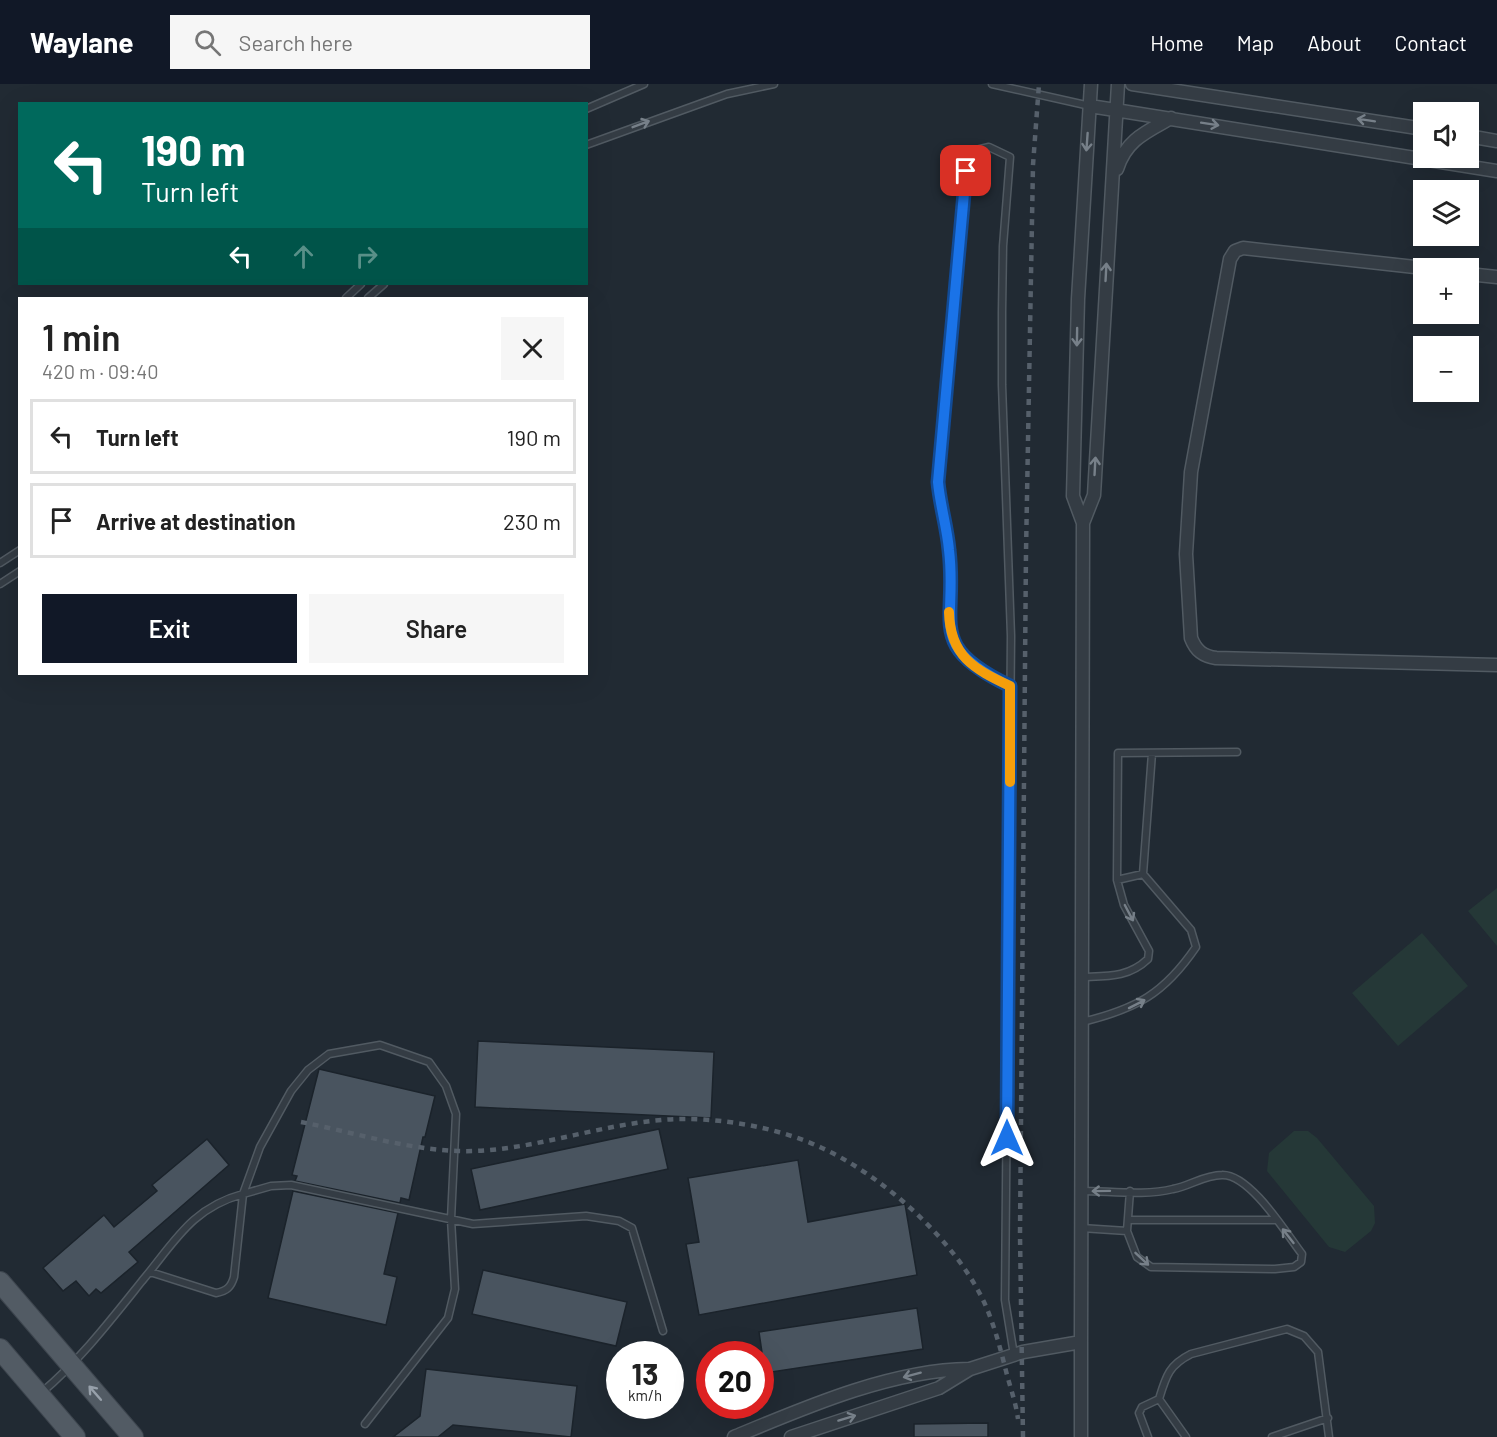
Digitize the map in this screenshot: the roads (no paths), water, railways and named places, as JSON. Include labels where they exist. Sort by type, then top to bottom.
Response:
[{"type":"main road","points":[[0,1282],[133,1437]]},
{"type":"main road","points":[[0,1349],[75,1437]]},
{"type":"street","points":[[1081,1437],[1083,523],[1073,496],[1073,485],[1078,299],[1091,84]]},
{"type":"street","points":[[1083,523],[1094,495],[1110,190],[1118,84]]},
{"type":"street","points":[[1132,84],[1164,87],[1413,127]]},
{"type":"street","points":[[1090,106],[1413,155]]},
{"type":"street","points":[[1110,190],[1122,153],[1129,144],[1138,136],[1171,118]]},
{"type":"street","points":[[1479,138],[1497,141]]},
{"type":"street","points":[[1479,167],[1497,171]]},
{"type":"street","points":[[1413,267],[1243,248],[1235,251],[1230,259],[1191,472],[1185,554],[1191,638],[1194,646],[1204,656],[1216,658],[1497,665]]},
{"type":"street","points":[[1479,275],[1497,277]]},
{"type":"street","points":[[734,1437],[813,1406],[934,1369],[970,1368],[1014,1355],[1081,1342]]},
{"type":"street","points":[[791,1437],[939,1388],[970,1368]]},
{"type":"lane","points":[[588,109],[644,84]]},
{"type":"lane","points":[[588,144],[727,94],[774,84]]},
{"type":"lane","points":[[992,84],[1090,106]]},
{"type":"lane","points":[[1010,686],[964,659],[950,632],[949,550],[941,513],[938,482],[966,171],[972,151],[989,147],[1010,157],[1003,246],[1002,385],[1008,505],[1010,686],[1005,1300],[1014,1355]]},
{"type":"lane","points":[[347,297],[360,285]]},
{"type":"lane","points":[[369,297],[383,285]]},
{"type":"lane","points":[[0,563],[18,551]]},
{"type":"lane","points":[[0,584],[18,572]]},
{"type":"lane","points":[[1082,977],[1120,976],[1137,969],[1148,959],[1149,951],[1124,904],[1117,880],[1118,753],[1237,752]]},
{"type":"lane","points":[[1081,1022],[1118,1013],[1143,1002],[1162,986],[1196,947],[1191,930],[1143,874],[1152,753]]},
{"type":"lane","points":[[1117,880],[1143,874]]},
{"type":"lane","points":[[150,1272],[216,1293],[225,1291],[232,1285],[243,1194],[260,1147],[291,1091],[308,1070],[329,1054],[380,1045],[429,1062],[446,1086],[456,1114],[451,1219],[455,1289],[448,1317],[365,1424]]},
{"type":"lane","points":[[1081,1191],[1174,1189],[1224,1174],[1237,1179],[1252,1191],[1302,1254],[1301,1262],[1294,1267],[1275,1269],[1151,1267],[1137,1257],[1127,1231],[1130,1191]]},
{"type":"lane","points":[[38,1395],[72,1367],[150,1272],[178,1233],[217,1203],[271,1186],[291,1185],[473,1224],[586,1216],[619,1221],[632,1228],[663,1331]]},
{"type":"lane","points":[[1128,1220],[1275,1220]]},
{"type":"lane","points":[[1080,1228],[1127,1231]]},
{"type":"lane","points":[[1148,1437],[1139,1413],[1142,1407],[1159,1399],[1166,1376],[1177,1361],[1191,1354],[1287,1329],[1304,1336],[1318,1352],[1329,1437]]},
{"type":"lane","points":[[1159,1399],[1186,1437]]},
{"type":"lane","points":[[1272,1437],[1328,1418]]},
{"type":"railway","points":[[1023,1437],[1020,1235],[1026,552],[1033,165],[1039,84]]},
{"type":"railway","points":[[301,1122],[409,1146],[453,1151],[501,1149],[606,1128],[659,1120],[685,1119],[755,1126],[806,1141],[845,1160],[869,1175],[915,1212],[955,1256],[971,1279],[991,1319],[1018,1419]]}]
